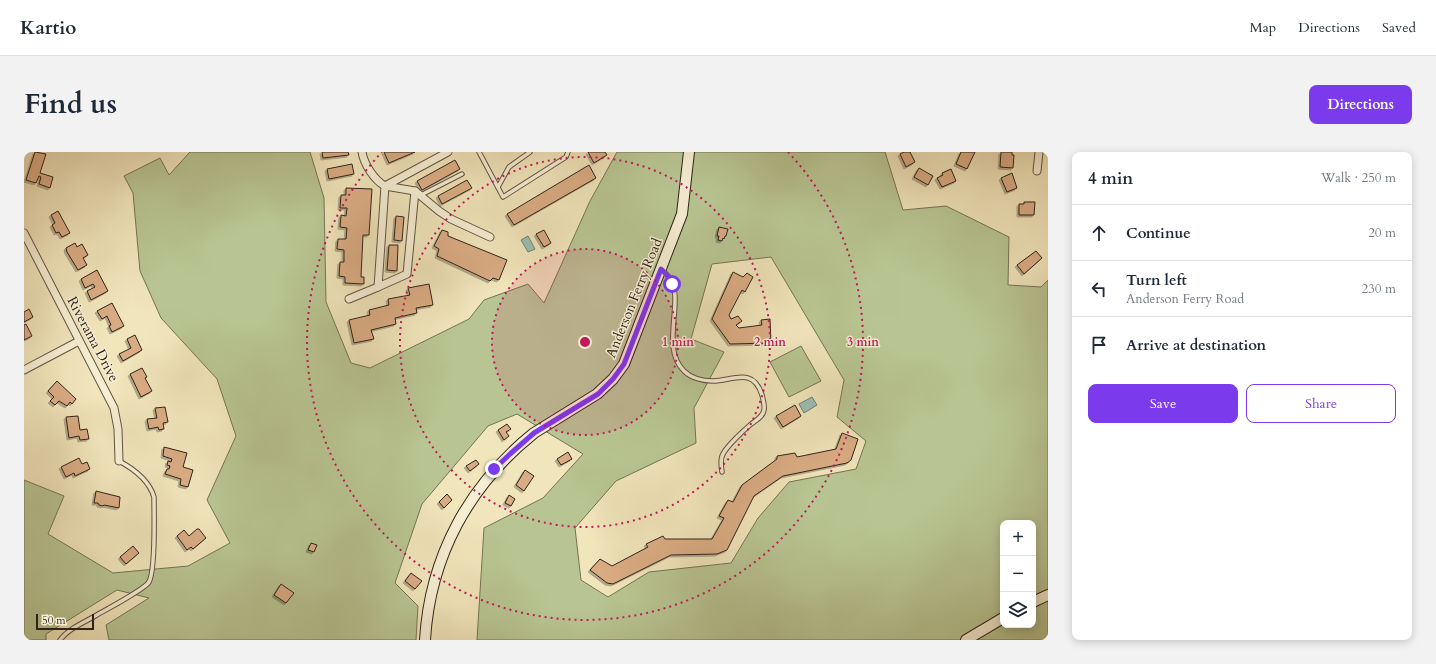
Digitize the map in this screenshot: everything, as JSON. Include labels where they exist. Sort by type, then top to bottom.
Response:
[{"type":"street","points":[[362,152],[366,164],[381,184],[418,193],[451,219],[490,237]]},
{"type":"street","points":[[385,186],[448,152]]},
{"type":"street","name":"Anderson Ferry Road","points":[[425,640],[429,604],[440,562],[448,542],[468,504],[494,469],[526,439],[598,394],[613,379],[624,364],[682,214],[689,152]]},
{"type":"street","points":[[1037,171],[1039,152]]},
{"type":"street","points":[[378,287],[385,186]]},
{"type":"street","points":[[349,299],[407,274],[418,193]]},
{"type":"street","name":"Riverama Drive","points":[[24,233],[114,408],[118,429],[119,461]]},
{"type":"street","points":[[24,370],[79,341]]},
{"type":"street","points":[[1036,600],[1048,594]]},
{"type":"street","points":[[966,640],[1000,620]]},
{"type":"lane","points":[[479,152],[503,197],[566,158],[568,152]]},
{"type":"lane","points":[[498,187],[508,167],[530,152]]},
{"type":"lane","points":[[418,193],[462,174]]},
{"type":"lane","points":[[661,269],[669,277],[672,284],[674,294],[673,344],[679,364],[684,371],[700,379],[712,381],[737,377],[747,378],[754,382],[760,390],[764,401],[764,410],[761,417],[751,424],[723,454],[720,462],[722,472]]},
{"type":"lane","points":[[60,640],[63,636],[149,582],[153,565],[154,496],[152,488],[145,481],[130,467],[119,461]]},
{"type":"green space","points":[[190,152],[310,152],[324,198],[326,302],[351,363],[370,368],[469,319],[484,300],[528,284],[544,303],[590,201],[617,152],[885,152],[903,210],[946,206],[1009,237],[1008,285],[1041,287],[1048,280],[1048,640],[477,640],[484,528],[543,498],[583,454],[517,414],[488,426],[422,504],[395,583],[418,606],[416,640],[109,640],[106,625],[149,598],[117,590],[46,634],[46,640],[24,640],[24,480],[64,496],[48,534],[113,573],[188,566],[230,543],[207,500],[236,436],[217,379],[161,318],[140,271],[133,193],[124,176],[160,158],[169,175]],"holes":[[[771,257],[844,380],[837,417],[866,441],[856,469],[789,482],[758,518],[731,563],[649,572],[608,597],[581,580],[575,528],[616,481],[696,443],[694,408],[724,352],[691,339],[712,264]]]},
{"type":"green space","points":[[801,346],[821,381],[789,397],[770,362]]},
{"type":"water","points":[[528,236],[535,249],[528,252],[521,240]]},
{"type":"water","points":[[812,397],[817,405],[804,413],[799,404]]},
{"type":"building","points":[[35,152],[46,154],[40,173],[53,177],[50,188],[39,184],[41,177],[39,176],[36,183],[26,180]]},
{"type":"building","points":[[322,152],[348,152],[349,155],[323,158]]},
{"type":"building","points":[[384,152],[415,152],[389,163]]},
{"type":"building","points":[[588,152],[605,152],[607,155],[594,163]]},
{"type":"building","points":[[910,152],[915,162],[906,167],[900,154]]},
{"type":"building","points":[[961,152],[975,152],[967,169],[956,164]]},
{"type":"building","points":[[1001,152],[1012,152],[1012,155],[1014,155],[1013,168],[1000,167]]},
{"type":"building","points":[[455,160],[460,169],[422,190],[417,181]]},
{"type":"building","points":[[352,164],[354,174],[329,179],[327,169]]},
{"type":"building","points":[[589,165],[596,178],[514,225],[507,214]]},
{"type":"building","points":[[919,168],[933,176],[928,185],[914,177]]},
{"type":"building","points":[[951,169],[956,181],[942,187],[937,178],[943,175],[942,173]]},
{"type":"building","points":[[1012,173],[1017,188],[1007,192],[1001,178]]},
{"type":"building","points":[[467,180],[472,188],[442,204],[438,196]]},
{"type":"building","points":[[346,188],[372,189],[369,235],[363,235],[361,277],[364,277],[364,284],[345,283],[345,277],[339,276],[340,262],[344,262],[344,250],[337,249],[338,239],[346,239],[347,228],[340,227],[341,215],[346,216],[347,208],[340,208],[341,195],[346,195]]},
{"type":"building","points":[[1024,202],[1035,202],[1034,215],[1019,215],[1019,204],[1024,204]]},
{"type":"building","points":[[58,211],[70,233],[62,237],[59,232],[56,233],[52,225],[55,223],[51,215]]},
{"type":"building","points":[[396,216],[404,217],[402,241],[394,240]]},
{"type":"building","points":[[719,227],[728,229],[726,236],[722,241],[718,240],[719,236],[717,236]]},
{"type":"building","points":[[442,230],[448,232],[448,236],[507,260],[499,280],[493,278],[490,281],[437,256],[439,249],[434,246]]},
{"type":"building","points":[[544,230],[551,243],[544,247],[536,234]]},
{"type":"building","points":[[75,243],[77,247],[82,244],[88,255],[83,258],[87,265],[78,270],[66,248]]},
{"type":"building","points":[[389,245],[398,245],[397,271],[387,270]]},
{"type":"building","points":[[1036,251],[1042,258],[1024,274],[1017,265]]},
{"type":"building","points":[[97,270],[108,291],[91,300],[87,291],[95,287],[93,284],[85,288],[81,279]]},
{"type":"building","points":[[733,272],[743,277],[747,273],[753,277],[745,292],[742,290],[729,315],[731,319],[738,316],[742,321],[736,325],[739,328],[762,325],[761,320],[770,319],[771,343],[730,344],[712,319]]},
{"type":"building","points":[[429,284],[433,305],[416,308],[417,313],[395,318],[396,324],[371,330],[374,339],[354,343],[349,320],[370,315],[369,310],[389,305],[388,299],[410,295],[408,288]]},
{"type":"building","points":[[112,303],[124,326],[112,332],[107,316],[102,319],[97,311]]},
{"type":"building","points":[[29,309],[33,317],[24,322],[24,312]]},
{"type":"building","points":[[26,324],[32,336],[24,340],[24,325]]},
{"type":"building","points":[[135,335],[142,350],[123,361],[119,354],[131,348],[127,339]]},
{"type":"building","points":[[142,368],[147,377],[145,378],[152,391],[141,397],[130,374]]},
{"type":"building","points":[[57,381],[76,399],[72,404],[70,402],[67,406],[59,401],[55,405],[50,401],[54,397],[48,391]]},
{"type":"building","points":[[795,405],[801,416],[783,427],[776,416]]},
{"type":"building","points":[[165,407],[168,422],[163,423],[164,429],[159,430],[158,427],[149,429],[147,419],[157,418],[155,408]]},
{"type":"building","points":[[78,416],[80,430],[87,429],[89,439],[80,440],[79,436],[69,438],[66,417]]},
{"type":"building","points":[[507,424],[511,429],[506,432],[509,436],[504,440],[498,430]]},
{"type":"building","points":[[842,433],[858,439],[851,460],[847,463],[783,476],[754,496],[727,550],[717,554],[671,555],[613,584],[607,583],[590,570],[600,559],[612,566],[648,547],[646,544],[663,536],[665,539],[712,539],[724,518],[719,516],[728,500],[733,502],[742,485],[777,459],[777,456],[795,453],[797,457],[836,449]]},
{"type":"building","points":[[164,447],[187,453],[183,467],[193,470],[188,487],[180,485],[181,479],[165,474],[170,466],[167,465],[168,461],[171,462],[172,459],[163,456]]},
{"type":"building","points":[[568,452],[572,459],[561,465],[557,459]]},
{"type":"building","points":[[79,458],[82,464],[87,462],[90,469],[75,476],[74,473],[66,477],[61,467]]},
{"type":"building","points":[[476,460],[479,464],[470,471],[466,466]]},
{"type":"building","points":[[525,470],[534,476],[524,491],[516,485]]},
{"type":"building","points":[[96,491],[120,497],[119,508],[94,503]]},
{"type":"building","points":[[447,494],[452,500],[444,508],[439,502]]},
{"type":"building","points":[[509,495],[515,499],[511,506],[505,503]]},
{"type":"building","points":[[199,529],[206,538],[193,549],[191,547],[187,550],[177,536],[184,530],[189,536]]},
{"type":"building","points":[[311,543],[317,545],[314,552],[308,550]]},
{"type":"building","points":[[133,546],[139,553],[126,564],[120,557]]},
{"type":"building","points":[[411,573],[422,581],[415,589],[405,581]]},
{"type":"building","points":[[281,584],[294,593],[286,603],[274,595]]},
{"type":"route","points":[[494,469],[534,433],[598,394],[606,387],[624,364],[661,269],[669,277],[672,284]]}]
